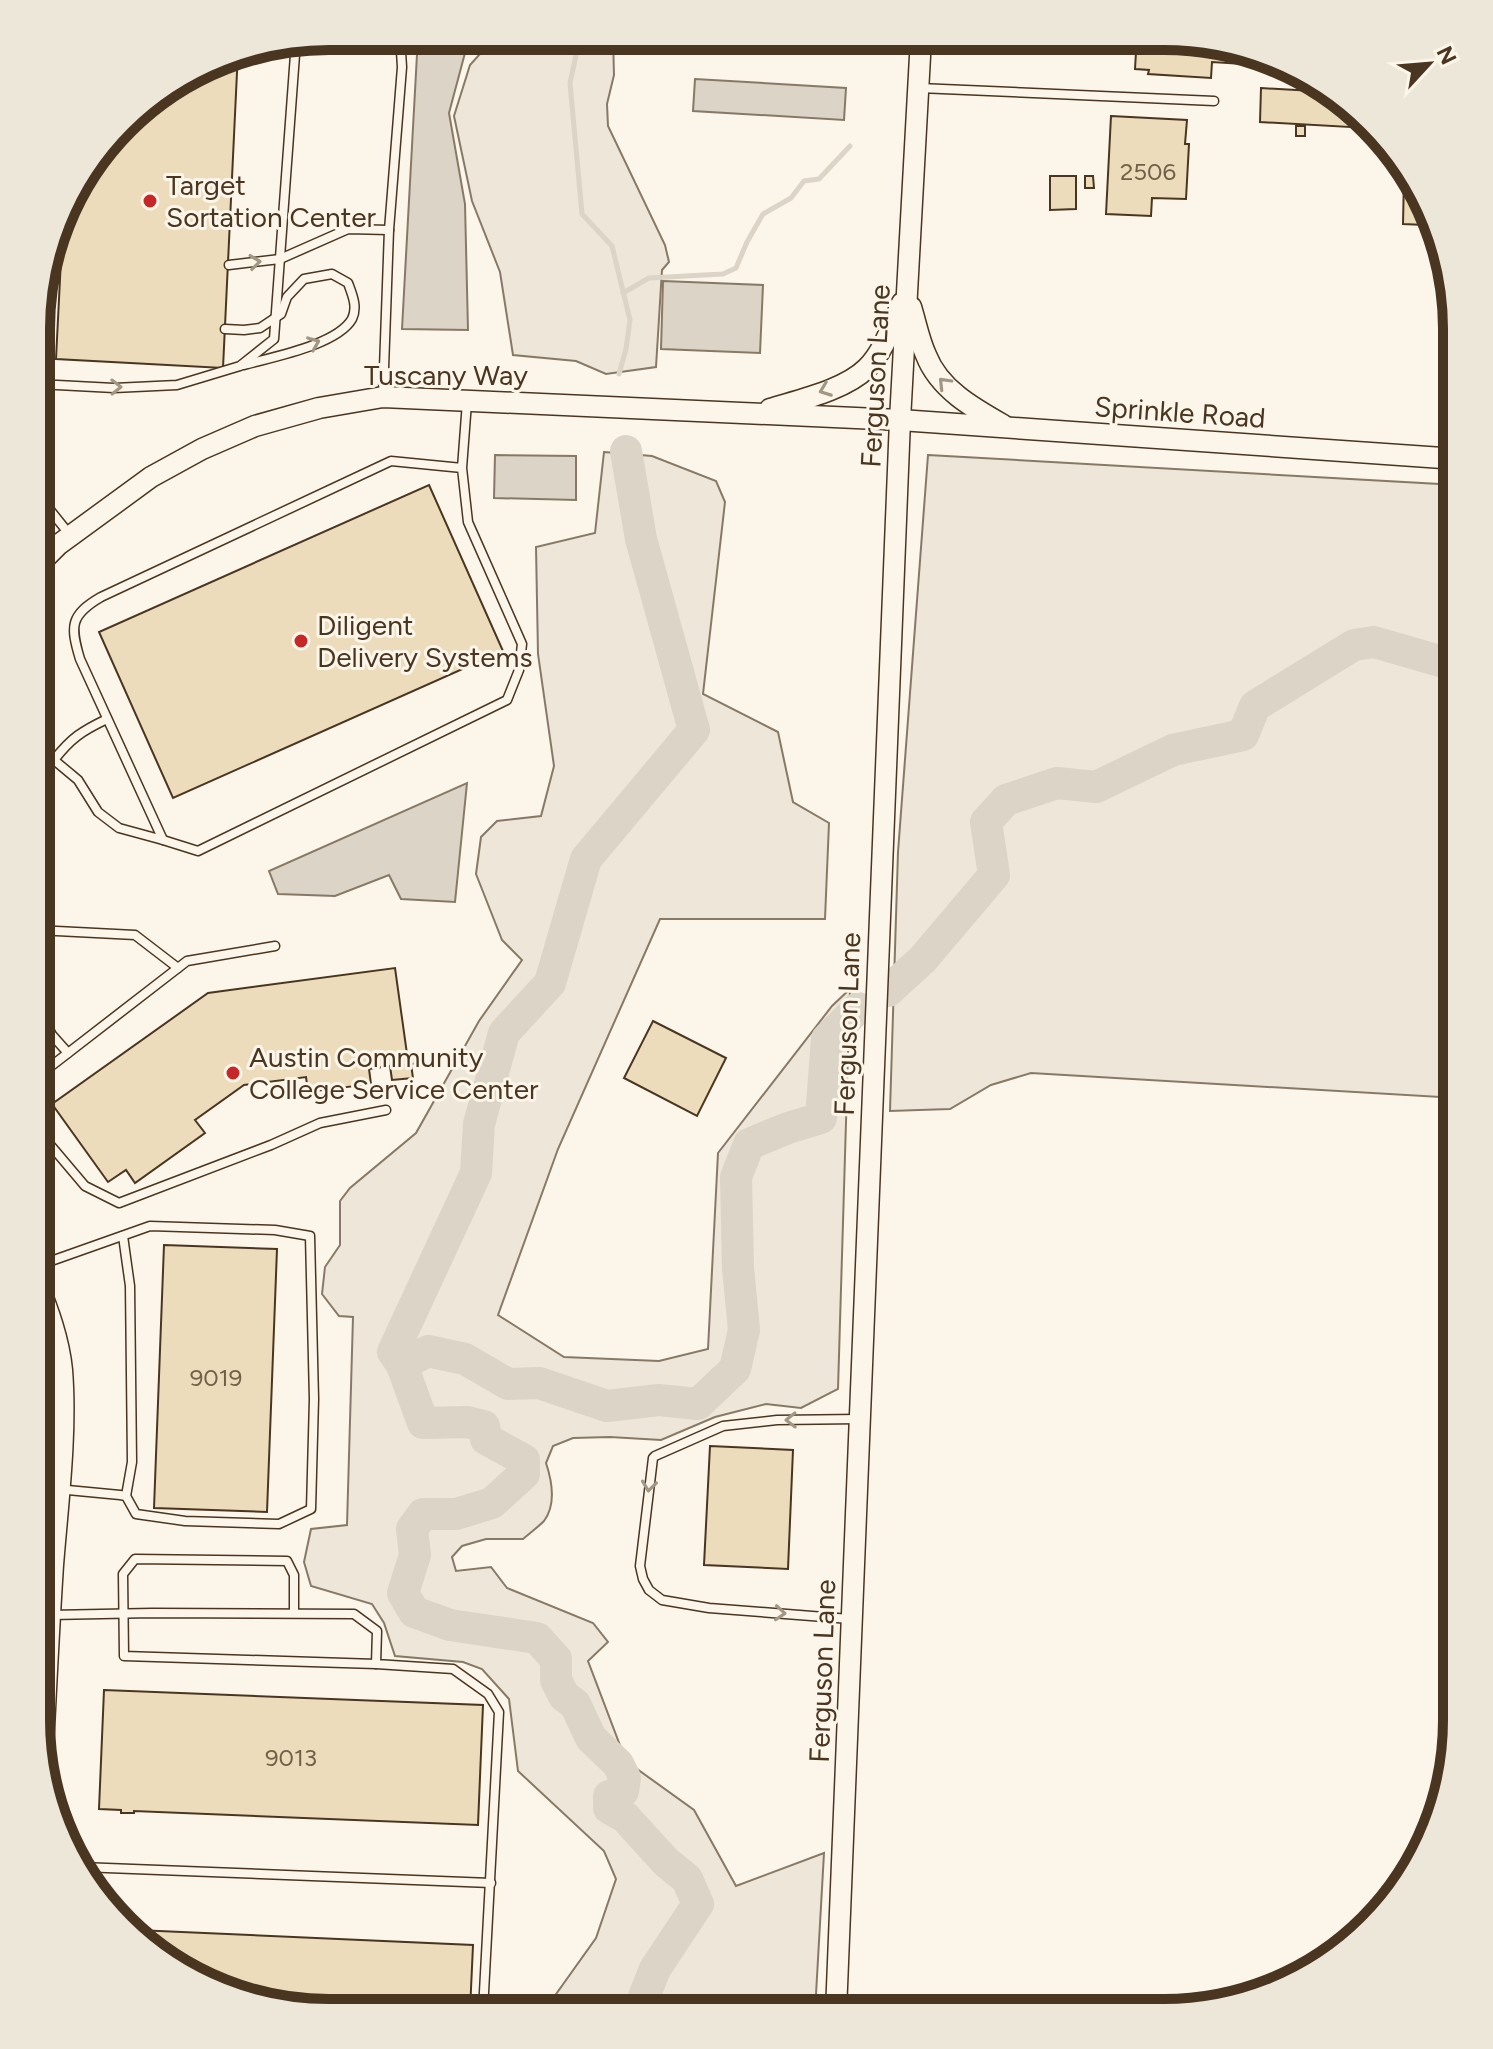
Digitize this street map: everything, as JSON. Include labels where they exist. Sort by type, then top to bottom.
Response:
[{"type":"street","name":"Ferguson Lane","points":[[837,1999],[900,420],[920,50]]},
{"type":"street","points":[[758,413],[830,389],[867,368],[885,343],[907,292]]},
{"type":"street","points":[[907,292],[925,353],[937,376],[967,403],[1008,428]]},
{"type":"street","name":"Tuscany Way","points":[[50,553],[151,477],[202,449],[255,426],[293,415],[383,397],[900,420]]},
{"type":"street","name":"Sprinkle Road","points":[[900,420],[1443,458]]},
{"type":"street","points":[[50,1314],[62,1368],[59,1488],[50,1573]]},
{"type":"lane","points":[[383,397],[389,230],[401,50]]},
{"type":"lane","points":[[240,366],[274,339],[295,52]]},
{"type":"lane","points":[[918,88],[1214,101]]},
{"type":"lane","points":[[229,265],[280,259],[348,229],[389,230]]},
{"type":"lane","points":[[50,385],[114,388],[177,385],[315,345],[337,333],[352,319],[355,305],[348,283],[332,274],[304,279],[287,297],[281,314],[260,328],[225,329]]},
{"type":"lane","points":[[50,758],[78,780],[98,812],[119,828],[198,851],[507,700],[519,670],[522,644],[468,522],[462,468],[467,401]]},
{"type":"lane","points":[[163,840],[80,659],[73,638],[75,621],[84,607],[391,461],[462,468]]},
{"type":"lane","points":[[50,510],[71,535]]},
{"type":"lane","points":[[54,760],[81,731],[107,719]]},
{"type":"lane","points":[[50,931],[135,935],[178,968]]},
{"type":"lane","points":[[50,1067],[187,961],[275,946]]},
{"type":"lane","points":[[50,1031],[68,1053]]},
{"type":"lane","points":[[50,1147],[85,1186],[119,1203],[320,1123],[386,1110]]},
{"type":"lane","points":[[50,1261],[150,1226],[275,1230],[310,1236],[314,1399],[311,1509],[279,1524],[185,1521],[136,1514],[126,1496],[132,1462],[131,1315],[123,1236]]},
{"type":"lane","points":[[852,1619],[709,1608],[662,1600],[649,1590],[640,1566],[655,1456],[723,1426],[777,1420],[860,1419]]},
{"type":"lane","points":[[50,1488],[126,1496]]},
{"type":"lane","points":[[294,1613],[294,1575],[287,1561],[135,1559],[123,1574],[124,1656],[453,1669],[488,1694],[499,1712],[484,1999]]},
{"type":"lane","points":[[50,1620],[123,1613],[354,1614],[377,1631],[376,1664]]},
{"type":"lane","points":[[92,1867],[491,1883]]},
{"type":"shaded area","points":[[417,50],[466,50],[449,113],[465,204],[468,330],[402,329]]},
{"type":"shaded area","points":[[483,50],[613,50],[614,75],[607,104],[608,126],[665,245],[669,262],[662,270],[656,367],[606,374],[576,361],[513,355],[500,272],[472,201],[454,116],[470,65]]},
{"type":"shaded area","points":[[695,79],[846,88],[844,120],[693,111]]},
{"type":"shaded area","points":[[663,281],[763,285],[760,353],[661,349]]},
{"type":"shaded area","points":[[604,452],[652,456],[716,481],[725,502],[703,694],[778,732],[793,802],[829,823],[825,919],[660,919],[558,1149],[498,1315],[564,1357],[659,1361],[708,1349],[718,1153],[832,1006],[850,989],[838,1389],[801,1408],[766,1404],[715,1417],[661,1440],[573,1438],[553,1446],[546,1463],[551,1500],[544,1521],[523,1539],[486,1539],[462,1546],[452,1557],[456,1571],[491,1567],[507,1588],[593,1623],[608,1642],[588,1661],[626,1761],[694,1810],[736,1886],[824,1853],[816,1999],[553,1999],[596,1938],[616,1879],[604,1851],[518,1771],[509,1699],[482,1669],[463,1662],[395,1656],[384,1623],[372,1604],[311,1586],[304,1562],[311,1529],[347,1525],[353,1317],[339,1316],[322,1294],[325,1267],[340,1245],[340,1201],[350,1188],[416,1133],[479,1021],[522,960],[502,940],[476,874],[481,837],[497,821],[541,816],[554,766],[538,654],[536,547],[595,533]]},
{"type":"shaded area","points":[[495,455],[576,456],[576,500],[494,498]]},
{"type":"shaded area","points":[[928,455],[1443,484],[1442,1097],[1031,1073],[991,1085],[950,1109],[890,1111],[898,852]]},
{"type":"shaded area","points":[[467,783],[455,902],[401,899],[389,875],[335,896],[278,894],[269,871]]},
{"type":"building","points":[[1164,50],[1201,52],[1253,65],[1212,62],[1211,78],[1148,74],[1149,70],[1135,69],[1136,52],[1133,52]]},
{"type":"building","name":"Target Sortation Center","points":[[237,66],[223,368],[56,359],[62,249],[87,189],[119,145],[145,119],[189,87]]},
{"type":"building","points":[[1261,88],[1309,91],[1356,127],[1260,122]]},
{"type":"building","points":[[1111,116],[1187,120],[1186,199],[1152,198],[1151,216],[1106,214]]},
{"type":"building","points":[[1296,126],[1305,126],[1305,136],[1296,136]]},
{"type":"building","points":[[1050,176],[1076,176],[1076,209],[1050,210]]},
{"type":"building","points":[[1085,176],[1093,176],[1094,188],[1085,188]]},
{"type":"building","points":[[1404,187],[1422,225],[1403,224]]},
{"type":"building","name":"Diligent Delivery Systems","points":[[429,485],[503,651],[173,798],[99,632]]},
{"type":"building","name":"Austin Community College Service Center","points":[[395,968],[407,1054],[416,1053],[417,1063],[411,1064],[413,1078],[392,1080],[390,1066],[369,1069],[371,1084],[308,1092],[306,1077],[244,1085],[195,1120],[205,1133],[135,1183],[126,1170],[108,1182],[52,1104],[208,993]]},
{"type":"building","points":[[653,1021],[726,1058],[697,1116],[624,1078]]},
{"type":"building","points":[[164,1245],[277,1249],[267,1512],[154,1508]]},
{"type":"building","points":[[710,1446],[793,1450],[788,1569],[704,1565]]},
{"type":"building","points":[[104,1690],[483,1705],[478,1825],[134,1811],[121,1813],[121,1810],[99,1809]]},
{"type":"building","points":[[147,1930],[473,1945],[471,1999],[329,1999],[292,1997],[256,1990],[222,1978],[189,1962]]},
{"type":"waterway","points":[[577,50],[570,83],[582,214],[612,246],[630,320],[619,374]]},
{"type":"waterway","points":[[623,293],[649,278],[723,274],[736,268],[763,214],[791,198],[804,181],[819,179],[850,146]]},
{"type":"waterway","points":[[626,451],[641,539],[694,730],[586,859],[550,983],[504,1033],[479,1124],[476,1173],[393,1352],[402,1365],[423,1423],[467,1422],[484,1426],[486,1439],[524,1460],[524,1474],[492,1503],[456,1514],[423,1514],[412,1529],[415,1555],[403,1593],[414,1612],[450,1625],[537,1638],[556,1659],[556,1680],[564,1696],[575,1704],[591,1738],[618,1764],[625,1778],[623,1791],[609,1796],[609,1808],[625,1817],[666,1862],[687,1879],[698,1904],[655,1969],[643,1999]]},
{"type":"waterway","points":[[888,991],[923,959],[994,875],[986,822],[1006,800],[1057,783],[1096,787],[1173,750],[1243,735],[1255,706],[1354,645],[1374,642],[1443,662]]},
{"type":"waterway","points":[[402,1365],[428,1351],[465,1359],[508,1384],[539,1383],[607,1406],[659,1400],[698,1404],[735,1369],[744,1330],[738,1268],[736,1177],[749,1144],[821,1118],[827,1039],[858,1008]]},
{"type":"place","name":"Target Sortation Center","points":[[150,201]]},
{"type":"place","name":"Diligent Delivery Systems","points":[[301,641]]},
{"type":"place","name":"Austin Community College Service Center","points":[[233,1073]]}]
